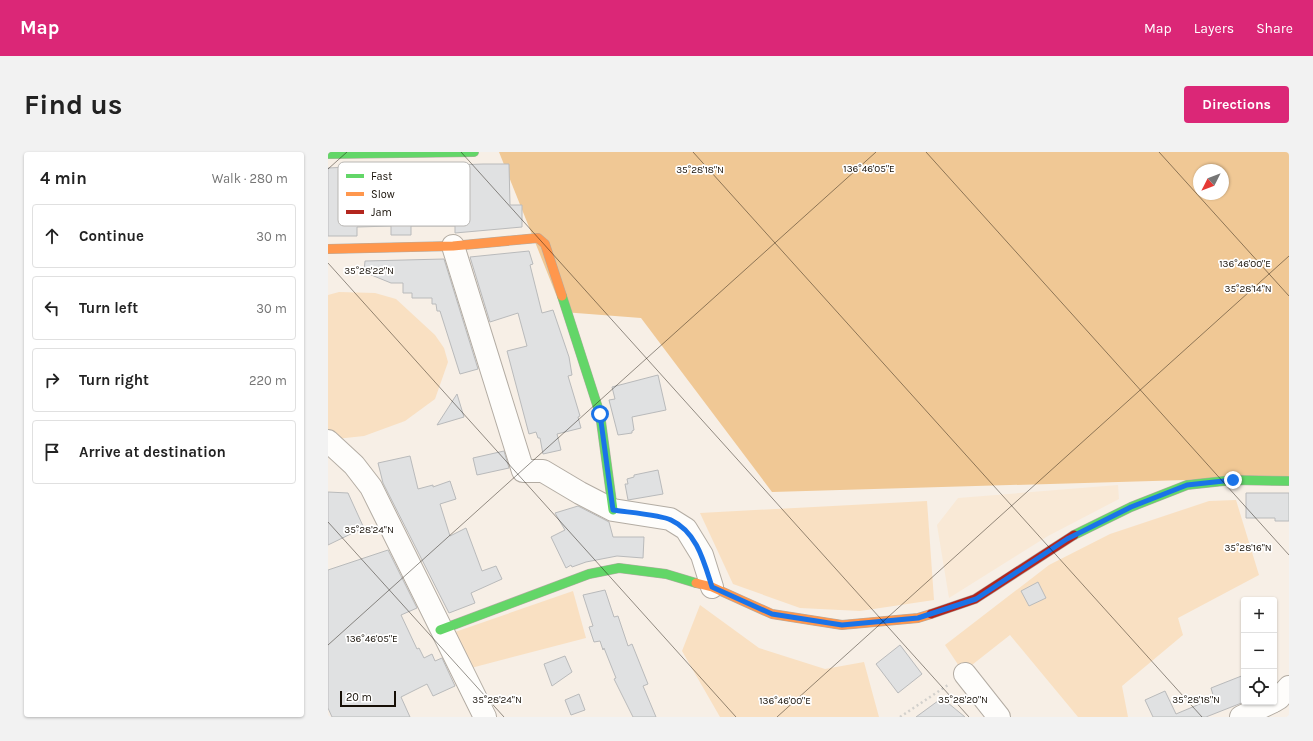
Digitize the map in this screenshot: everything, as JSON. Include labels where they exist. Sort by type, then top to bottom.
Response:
[{"type":"street","points":[[328,154],[474,152]]},
{"type":"street","points":[[328,249],[453,246],[538,238],[545,244],[600,414],[613,510]]},
{"type":"street","points":[[453,246],[523,471],[543,471],[580,494],[613,510],[670,519],[686,529],[702,555],[712,587]]},
{"type":"street","points":[[328,441],[354,465],[371,487],[484,717]]},
{"type":"street","points":[[440,630],[589,574],[619,568],[666,574],[712,587],[772,614],[842,625],[918,618],[976,599],[1067,539],[1131,507],[1187,485],[1233,480],[1289,481]]},
{"type":"street","points":[[965,674],[999,717]]},
{"type":"street","points":[[1277,699],[1289,687]]},
{"type":"street","points":[[1241,717],[1265,705]]},
{"type":"path","points":[[900,717],[965,674]]},
{"type":"shaded area","points":[[499,152],[1289,152],[1289,477],[772,492],[641,318],[563,312]]},
{"type":"shaded area","points":[[339,292],[375,293],[396,299],[435,335],[444,348],[448,362],[435,399],[405,421],[364,436],[336,439],[328,435],[328,295]]},
{"type":"shaded area","points":[[1118,485],[1119,499],[1048,536],[949,598],[937,525],[958,498]]},
{"type":"shaded area","points":[[1236,500],[1259,575],[1178,618],[1183,635],[1122,686],[1128,717],[1078,717],[1010,635],[963,672],[945,645],[1049,565],[1110,534],[1209,501]]},
{"type":"shaded area","points":[[927,501],[934,600],[860,611],[800,608],[733,584],[700,513]]},
{"type":"shaded area","points":[[573,591],[586,638],[471,668],[452,639],[455,632]]},
{"type":"shaded area","points":[[700,605],[759,648],[825,669],[864,662],[879,717],[720,717],[682,651]]},
{"type":"building","points":[[470,164],[509,164],[510,205],[522,205],[522,227],[455,233],[455,226],[470,226]]},
{"type":"building","points":[[328,168],[338,168],[338,226],[391,226],[357,227],[357,236],[328,236]]},
{"type":"building","points":[[391,226],[411,226],[411,235],[391,235]]},
{"type":"building","points":[[529,251],[533,264],[530,265],[542,313],[553,310],[569,357],[572,375],[568,376],[580,416],[578,417],[581,428],[557,434],[561,450],[543,454],[540,438],[538,438],[536,432],[529,434],[507,351],[527,346],[518,313],[490,322],[470,257]]},
{"type":"building","points":[[444,259],[478,369],[460,374],[440,311],[437,311],[436,304],[432,304],[432,298],[412,298],[412,293],[403,293],[403,283],[391,283],[364,272],[365,261]]},
{"type":"building","points":[[658,375],[666,410],[632,417],[634,430],[632,433],[618,435],[609,400],[615,399],[612,387]]},
{"type":"building","points":[[457,394],[464,417],[437,425]]},
{"type":"building","points":[[504,451],[509,468],[477,475],[473,458]]},
{"type":"building","points":[[410,456],[418,489],[433,485],[433,487],[450,481],[456,499],[440,504],[450,536],[466,528],[482,571],[496,566],[502,579],[471,593],[475,603],[449,613],[383,483],[378,463]]},
{"type":"building","points":[[658,470],[663,494],[628,500],[625,484],[628,484],[627,479],[634,477],[634,475]]},
{"type":"building","points":[[328,492],[348,493],[363,526],[361,529],[328,545]]},
{"type":"building","points":[[1246,493],[1289,493],[1289,521],[1275,521],[1275,518],[1246,518]]},
{"type":"building","points":[[578,506],[609,522],[613,537],[644,537],[643,558],[617,556],[586,562],[572,567],[571,565],[566,568],[551,537],[565,530],[555,513]]},
{"type":"building","points":[[388,550],[417,608],[401,615],[417,649],[419,648],[424,658],[432,654],[435,661],[442,658],[455,686],[433,696],[427,684],[401,697],[410,717],[332,717],[328,708],[328,570]]},
{"type":"building","points":[[1038,582],[1046,598],[1029,606],[1021,591]]},
{"type":"building","points":[[605,590],[614,617],[618,616],[628,646],[632,644],[648,684],[643,686],[656,717],[633,717],[614,679],[616,678],[604,648],[603,650],[600,641],[594,642],[589,627],[593,626],[583,595]]},
{"type":"building","points":[[900,645],[922,674],[898,693],[876,664]]},
{"type":"building","points":[[565,656],[572,672],[552,686],[544,664]]},
{"type":"building","points":[[1241,676],[1241,703],[1206,717],[1153,717],[1145,700],[1165,691],[1176,714],[1214,698],[1211,688]]},
{"type":"building","points":[[579,694],[585,710],[571,715],[565,700]]},
{"type":"building","points":[[942,698],[965,717],[916,717]]},
{"type":"traffic: fast","points":[[328,154],[474,152]]},
{"type":"traffic: fast","points":[[562,296],[600,414],[613,510]]},
{"type":"traffic: fast","points":[[1074,535],[1131,507],[1187,485],[1233,480],[1289,481]]},
{"type":"traffic: fast","points":[[440,630],[589,574],[619,568],[666,574],[696,583]]},
{"type":"traffic: slow","points":[[328,249],[453,246],[538,238],[545,244],[562,296]]},
{"type":"traffic: slow","points":[[696,583],[712,587],[772,614],[842,625],[918,618],[931,614]]},
{"type":"traffic: jam","points":[[931,614],[975,599],[1074,535]]},
{"type":"route","points":[[600,414],[613,510],[670,519],[686,529],[702,555],[712,587],[772,614],[842,625],[918,618],[976,599],[1067,539],[1131,507],[1187,485],[1233,480]]}]
